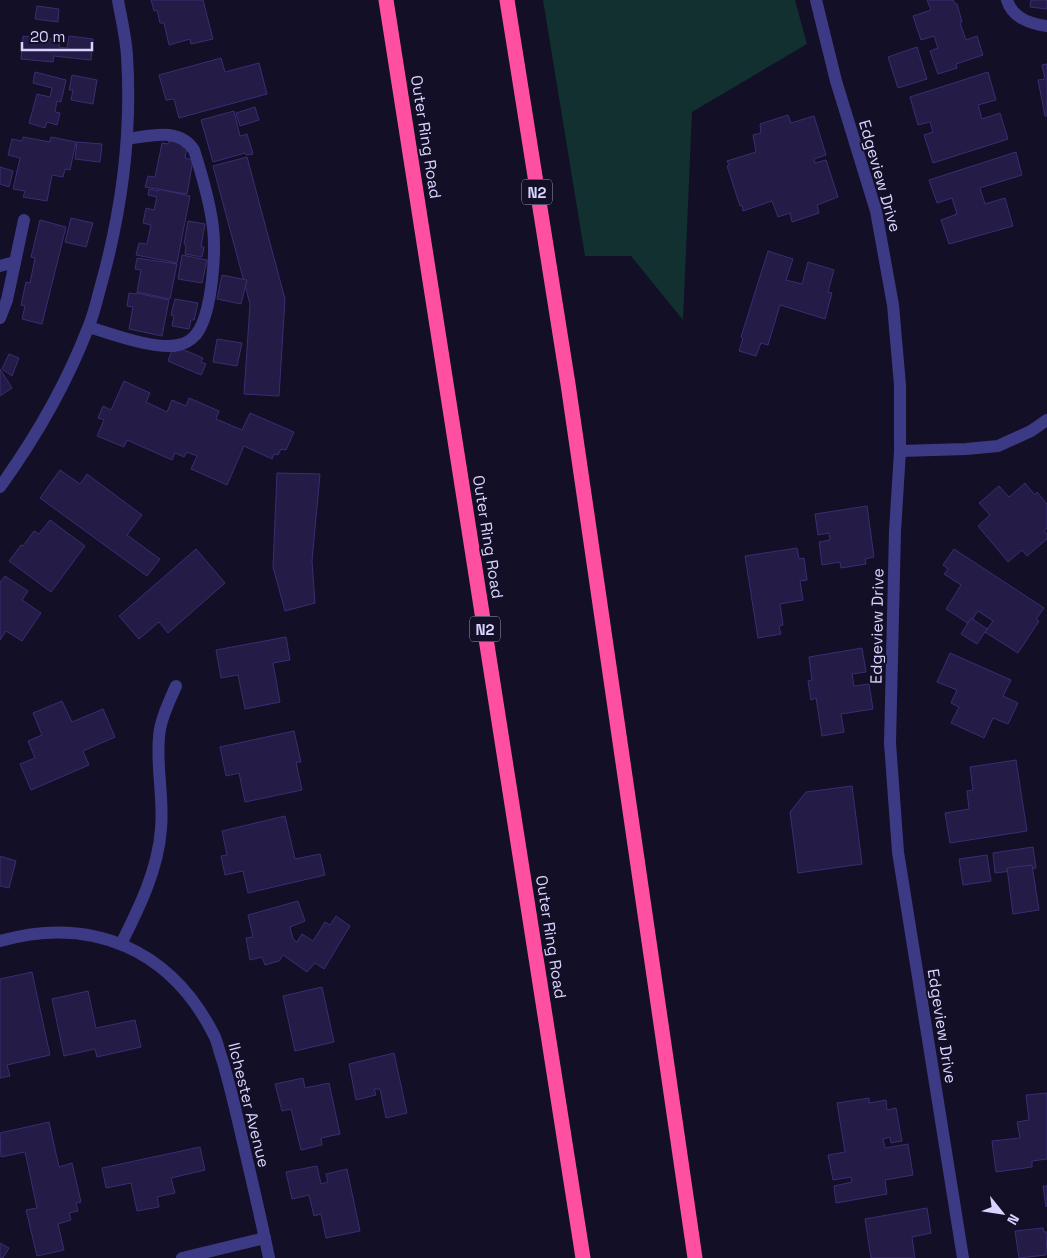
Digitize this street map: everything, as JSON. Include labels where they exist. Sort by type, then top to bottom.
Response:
[{"type":"highway","name":"Outer Ring Road","points":[[386,0],[583,1258]]},
{"type":"highway","name":"N2","points":[[506,0],[568,384],[695,1258]]},
{"type":"street","points":[[0,487],[25,452],[57,398],[89,327],[111,247],[123,184],[128,114],[127,54],[118,0]]},
{"type":"street","name":"Edgeview Drive","points":[[816,0],[836,81],[876,211],[893,305],[900,385],[900,451],[895,531],[890,743],[898,852],[963,1258]]},
{"type":"street","points":[[1007,0],[1009,7],[1020,17],[1032,23],[1047,26]]},
{"type":"street","points":[[89,327],[142,342],[166,346],[182,344],[194,338],[200,329],[205,314],[211,283],[214,229],[209,202],[194,150],[190,143],[172,135],[127,139]]},
{"type":"street","points":[[0,318],[7,300],[24,220]]},
{"type":"street","points":[[0,266],[14,262]]},
{"type":"street","points":[[900,451],[998,446],[1031,431],[1047,420]]},
{"type":"street","points":[[121,944],[148,886],[158,851],[162,827],[158,768],[159,735],[166,708],[176,686]]},
{"type":"street","name":"Ilchester Avenue","points":[[0,941],[24,934],[62,931],[101,937],[121,944],[146,958],[182,988],[202,1013],[216,1039],[234,1099],[269,1258]]},
{"type":"street","points":[[182,1258],[265,1238]]},
{"type":"green space","points":[[543,0],[795,0],[807,44],[692,112],[683,320],[631,256],[585,256]]},
{"type":"building","points":[[151,0],[203,0],[213,39],[191,44],[190,39],[169,45],[164,23],[160,23],[157,10],[154,11]]},
{"type":"building","points":[[927,0],[953,0],[957,4],[962,22],[960,23],[966,40],[977,36],[983,55],[956,64],[957,68],[938,74],[930,51],[938,48],[934,36],[921,40],[913,16],[931,10]]},
{"type":"building","points":[[1031,0],[1047,0],[1047,9],[1030,7]]},
{"type":"building","points":[[37,6],[59,9],[58,22],[35,19]]},
{"type":"building","points":[[54,33],[61,33],[59,47],[67,48],[69,36],[93,39],[91,60],[54,56],[53,62],[21,59],[23,36],[53,39]]},
{"type":"building","points":[[917,47],[927,79],[898,88],[888,57]]},
{"type":"building","points":[[221,58],[225,72],[259,63],[267,94],[179,118],[174,99],[166,100],[159,75]]},
{"type":"building","points":[[1047,64],[1047,116],[1045,116],[1038,80],[1045,79],[1042,65]]},
{"type":"building","points":[[35,72],[66,80],[61,102],[57,101],[55,112],[60,113],[57,125],[47,122],[45,128],[29,123],[37,94],[50,97],[52,88],[33,83]]},
{"type":"building","points":[[988,72],[996,100],[978,105],[982,119],[1000,113],[1008,139],[933,163],[924,135],[933,132],[930,122],[918,125],[910,97]]},
{"type":"building","points":[[72,75],[97,80],[93,104],[71,100],[73,90],[69,90]]},
{"type":"building","points":[[255,107],[259,120],[240,126],[236,113]]},
{"type":"building","points":[[234,111],[240,136],[247,134],[253,154],[246,155],[245,153],[213,162],[201,120]]},
{"type":"building","points":[[788,115],[791,123],[814,116],[826,155],[814,159],[815,163],[826,160],[838,197],[817,205],[819,213],[792,222],[790,213],[778,217],[772,201],[743,211],[727,166],[729,165],[727,161],[756,152],[753,135],[761,133],[760,124]]},
{"type":"building","points":[[23,137],[50,142],[51,137],[76,142],[70,170],[65,169],[63,177],[52,175],[47,201],[23,197],[25,191],[13,189],[20,158],[8,155],[12,139],[22,141]]},
{"type":"building","points":[[169,141],[183,143],[182,147],[187,148],[185,158],[193,160],[187,194],[145,187],[148,176],[155,177],[162,143],[168,144]]},
{"type":"building","points":[[77,142],[102,144],[100,162],[75,159]]},
{"type":"building","points":[[1016,152],[1022,175],[980,188],[985,204],[1005,198],[1013,226],[949,244],[941,220],[957,214],[952,198],[937,203],[929,180]]},
{"type":"building","points":[[247,157],[285,299],[279,396],[244,394],[250,304],[213,166]]},
{"type":"building","points":[[0,167],[13,171],[9,187],[0,184]]},
{"type":"building","points":[[149,189],[158,191],[158,189],[190,196],[177,263],[136,255],[139,243],[147,244],[151,225],[143,223],[146,208],[154,210],[157,197],[148,195]]},
{"type":"building","points":[[71,218],[93,223],[86,247],[65,242]]},
{"type":"building","points":[[40,220],[66,227],[42,324],[22,319],[25,306],[21,305],[26,282],[30,283],[35,258],[31,257]]},
{"type":"building","points":[[188,221],[205,224],[201,247],[204,247],[202,257],[185,254],[186,245],[184,244]]},
{"type":"building","points":[[768,251],[793,259],[786,280],[802,284],[808,262],[834,270],[828,292],[832,293],[825,319],[780,305],[768,345],[761,343],[756,356],[739,351],[743,338],[741,337]]},
{"type":"building","points":[[182,255],[207,260],[202,283],[178,279]]},
{"type":"building","points":[[137,258],[177,264],[170,299],[137,292],[141,270],[135,269]]},
{"type":"building","points":[[222,275],[247,280],[241,304],[217,299]]},
{"type":"building","points":[[129,293],[169,300],[162,336],[129,329],[133,307],[127,306]]},
{"type":"building","points":[[175,299],[198,303],[194,320],[191,320],[189,329],[172,326],[174,316],[171,315]]},
{"type":"building","points":[[217,339],[242,343],[237,366],[213,362]]},
{"type":"building","points":[[177,347],[203,358],[201,362],[206,364],[201,375],[168,361],[172,350],[175,352]]},
{"type":"building","points":[[9,354],[19,358],[12,376],[2,369]]},
{"type":"building","points":[[0,369],[12,388],[0,396]]},
{"type":"building","points":[[124,381],[150,393],[146,402],[167,412],[172,400],[186,406],[189,398],[219,411],[216,419],[242,430],[250,413],[294,432],[286,450],[281,449],[278,455],[274,454],[272,459],[244,446],[227,485],[191,469],[197,456],[187,452],[184,457],[175,453],[172,460],[127,440],[124,447],[97,436],[104,420],[98,418],[103,406],[111,410]]},
{"type":"building","points":[[60,470],[80,484],[87,474],[142,515],[127,535],[160,559],[147,576],[40,498]]},
{"type":"building","points":[[277,473],[320,474],[312,561],[315,603],[285,611],[273,567]]},
{"type":"building","points":[[1025,483],[1035,495],[1037,492],[1047,504],[1047,528],[1044,531],[1047,534],[1047,539],[1027,556],[1022,550],[1008,562],[978,526],[990,515],[979,503],[999,486],[1009,497]]},
{"type":"building","points":[[867,506],[874,557],[865,559],[866,564],[841,568],[840,562],[822,565],[819,542],[830,540],[829,533],[818,535],[815,514]]},
{"type":"building","points":[[50,520],[85,546],[51,592],[9,561],[34,531],[39,534]]},
{"type":"building","points":[[797,548],[799,559],[804,558],[807,580],[800,581],[803,600],[780,604],[783,625],[779,626],[781,634],[758,638],[745,556]]},
{"type":"building","points":[[196,549],[225,583],[168,633],[159,622],[139,639],[119,616]]},
{"type":"building","points":[[954,549],[1044,608],[1036,619],[1039,621],[1018,653],[985,632],[993,621],[978,611],[969,624],[946,609],[961,585],[944,574],[948,569],[943,565]]},
{"type":"building","points":[[5,576],[28,591],[22,600],[41,613],[22,641],[6,631],[0,640],[0,582]]},
{"type":"building","points":[[971,618],[987,629],[977,644],[961,634]]},
{"type":"building","points":[[286,637],[290,660],[273,663],[280,702],[245,709],[238,675],[221,678],[216,650]]},
{"type":"building","points":[[862,648],[866,672],[852,674],[854,686],[869,684],[873,709],[841,714],[844,732],[822,736],[816,698],[811,700],[808,681],[812,680],[809,657]]},
{"type":"building","points":[[950,653],[1011,680],[1003,696],[1018,703],[1008,724],[993,718],[984,738],[951,723],[959,707],[951,703],[957,690],[937,682]]},
{"type":"building","points":[[62,701],[72,722],[103,709],[115,737],[83,751],[89,765],[31,790],[20,764],[35,758],[28,741],[42,735],[33,713]]},
{"type":"building","points":[[294,731],[301,762],[296,762],[302,790],[245,802],[239,773],[226,776],[220,747]]},
{"type":"building","points":[[1016,760],[1027,831],[950,843],[945,813],[969,809],[967,791],[973,790],[970,767]]},
{"type":"building","points":[[852,786],[862,864],[798,873],[790,812],[806,792]]},
{"type":"building","points":[[285,816],[295,859],[320,854],[325,875],[248,893],[243,871],[225,875],[221,856],[227,855],[222,831]]},
{"type":"building","points":[[1033,847],[1036,868],[995,873],[993,853]]},
{"type":"building","points":[[987,855],[991,881],[963,885],[959,859]]},
{"type":"building","points":[[0,856],[16,861],[9,888],[0,886]]},
{"type":"building","points":[[1032,865],[1039,910],[1013,914],[1007,868]]},
{"type":"building","points":[[298,901],[305,921],[290,927],[293,939],[297,942],[302,934],[313,941],[325,922],[330,925],[336,916],[350,926],[324,969],[315,963],[307,972],[283,955],[279,961],[265,965],[262,957],[250,960],[246,938],[253,937],[248,915]]},
{"type":"building","points":[[32,972],[50,1055],[7,1065],[10,1076],[0,1078],[0,979]]},
{"type":"building","points":[[322,987],[334,1042],[295,1051],[283,996]]},
{"type":"building","points":[[88,991],[96,1028],[135,1020],[141,1047],[97,1057],[95,1049],[64,1056],[52,999]]},
{"type":"building","points":[[394,1053],[407,1113],[386,1118],[380,1089],[374,1089],[376,1095],[356,1100],[349,1064]]},
{"type":"building","points":[[303,1078],[305,1088],[329,1083],[340,1134],[321,1138],[322,1145],[301,1150],[291,1109],[282,1111],[275,1084]]},
{"type":"building","points":[[1047,1093],[1047,1159],[1032,1161],[1032,1167],[996,1172],[992,1141],[1020,1138],[1017,1122],[1029,1120],[1026,1095]]},
{"type":"building","points":[[869,1098],[869,1103],[886,1100],[887,1110],[896,1108],[902,1141],[891,1143],[890,1137],[883,1139],[885,1148],[908,1144],[913,1175],[885,1180],[887,1194],[836,1203],[834,1186],[852,1182],[851,1177],[833,1180],[828,1155],[845,1152],[837,1103]]},
{"type":"building","points":[[49,1122],[59,1167],[72,1163],[81,1202],[76,1203],[78,1211],[69,1213],[71,1220],[58,1224],[64,1250],[37,1256],[26,1210],[37,1208],[25,1152],[1,1157],[0,1133]]},
{"type":"building","points":[[200,1147],[205,1170],[171,1178],[175,1193],[157,1197],[159,1207],[137,1211],[131,1183],[106,1188],[102,1168]]},
{"type":"building","points":[[317,1166],[321,1184],[328,1182],[326,1174],[347,1169],[360,1231],[326,1238],[321,1214],[314,1216],[309,1195],[292,1199],[286,1172]]},
{"type":"building","points":[[1043,1186],[1047,1186],[1046,1207]]},
{"type":"building","points":[[927,1208],[931,1233],[912,1237],[915,1258],[871,1258],[865,1219]]},
{"type":"building","points":[[1043,1228],[1044,1232],[1047,1232],[1046,1255],[1019,1258],[1015,1231]]},
{"type":"building","points":[[0,1243],[9,1248],[3,1258],[0,1258]]}]
